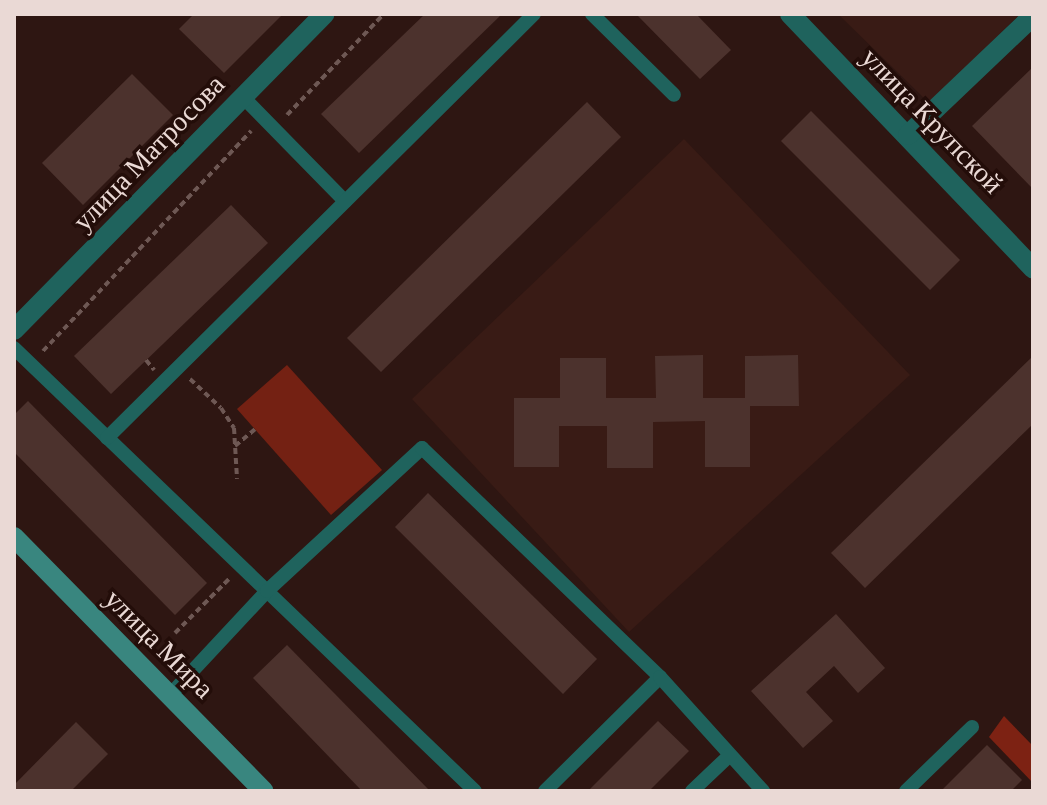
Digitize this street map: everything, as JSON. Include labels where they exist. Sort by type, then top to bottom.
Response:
[{"type":"main road","name":"улица Мира","points":[[14,537],[264,791]]},
{"type":"street","name":"улица Матросова","points":[[14,330],[324,14]]},
{"type":"street","name":"улица Крупской","points":[[790,14],[1033,268]]},
{"type":"street","points":[[908,135],[1033,16]]},
{"type":"lane","points":[[107,438],[534,14]]},
{"type":"lane","points":[[592,14],[674,95]]},
{"type":"lane","points":[[243,97],[345,201]]},
{"type":"lane","points":[[14,348],[475,791]]},
{"type":"lane","points":[[170,695],[267,591],[422,448],[660,677],[763,791]]},
{"type":"lane","points":[[545,791],[660,677]]},
{"type":"lane","points":[[906,791],[972,727]]},
{"type":"lane","points":[[692,791],[730,755]]},
{"type":"path","points":[[31,365],[263,118],[287,115],[384,14]]},
{"type":"path","points":[[178,367],[221,408],[234,428],[237,479]]},
{"type":"path","points":[[235,446],[255,429]]},
{"type":"path","points":[[175,633],[234,575],[227,568]]},
{"type":"shaded area","points":[[838,14],[1020,14],[929,103]]},
{"type":"shaded area","points":[[684,139],[910,375],[629,632],[412,399]]},
{"type":"shaded area","points":[[287,365],[382,470],[331,515],[237,409]]},
{"type":"shaded area","points":[[1004,716],[1033,746],[1033,783],[989,737]]},
{"type":"building","points":[[194,14],[283,14],[224,73],[179,29]]},
{"type":"building","points":[[425,14],[502,14],[359,153],[321,114]]},
{"type":"building","points":[[636,14],[696,14],[731,50],[700,79]]},
{"type":"building","points":[[1033,67],[1033,189],[972,126]]},
{"type":"building","points":[[132,74],[173,115],[83,205],[42,163]]},
{"type":"building","points":[[587,102],[621,137],[381,372],[347,338]]},
{"type":"building","points":[[811,111],[960,260],[930,290],[781,141]]},
{"type":"building","points":[[231,205],[268,243],[111,394],[74,356]]},
{"type":"building","points":[[703,355],[703,398],[745,398],[745,356],[798,355],[799,406],[750,406],[750,467],[705,467],[705,421],[653,422],[653,468],[607,468],[607,426],[559,426],[559,467],[514,467],[514,398],[560,398],[560,358],[606,358],[606,398],[656,398],[655,356]]},
{"type":"building","points":[[1033,356],[1033,424],[865,588],[831,553]]},
{"type":"building","points":[[28,401],[207,583],[175,615],[14,452],[14,415]]},
{"type":"building","points":[[428,493],[597,659],[563,694],[395,527]]},
{"type":"building","points":[[836,614],[885,668],[858,693],[834,666],[806,692],[833,721],[803,748],[751,691]]},
{"type":"building","points":[[287,645],[430,791],[362,791],[253,678]]},
{"type":"building","points":[[658,721],[689,751],[649,791],[588,791]]},
{"type":"building","points":[[76,722],[108,754],[71,791],[14,791],[14,785]]},
{"type":"building","points":[[987,745],[1022,780],[1011,791],[941,791]]}]
